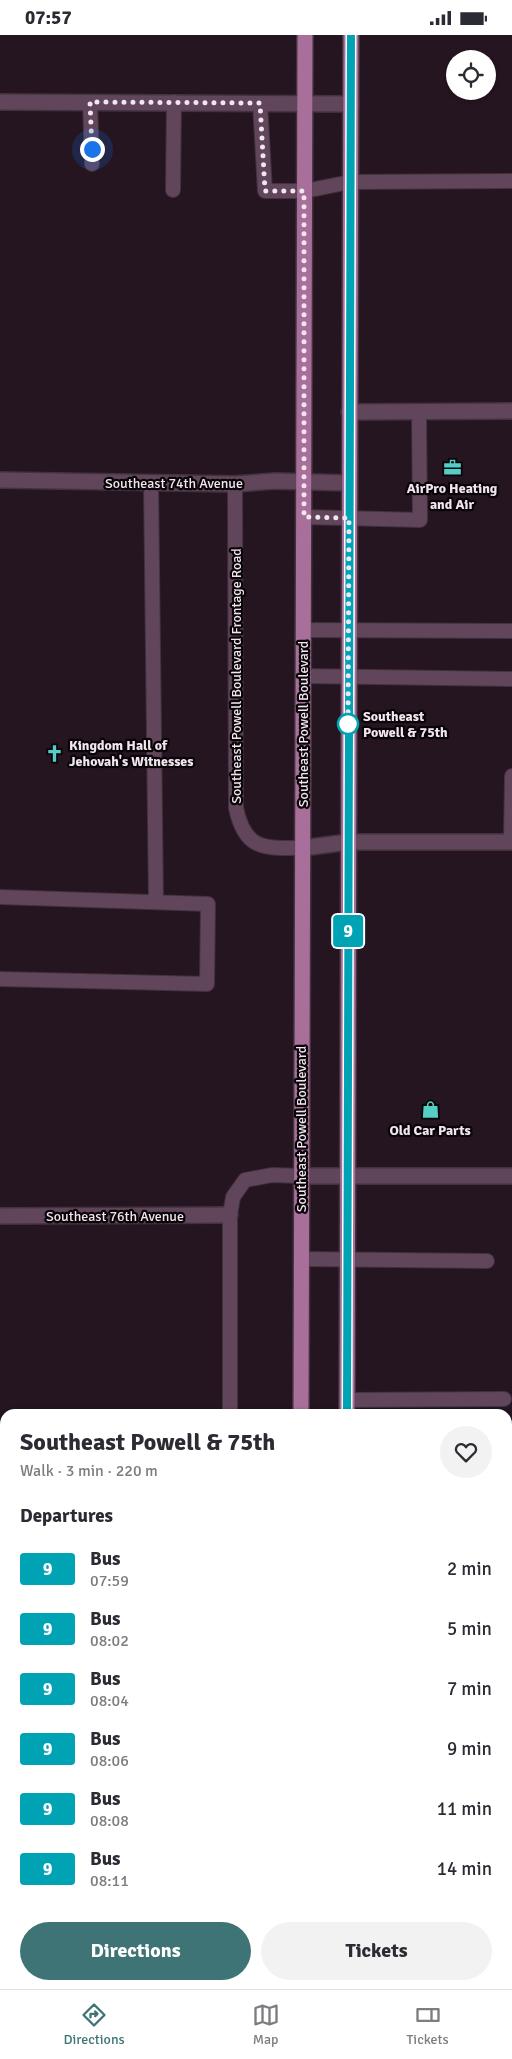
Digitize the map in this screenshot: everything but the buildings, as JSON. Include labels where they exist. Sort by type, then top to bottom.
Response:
[{"type":"main road","name":"Southeast Powell Boulevard","points":[[301,1409],[305,35]]},
{"type":"main road","points":[[347,1407],[351,35]]},
{"type":"street","points":[[0,102],[350,104]]},
{"type":"street","points":[[349,412],[512,411]]},
{"type":"street","name":"Southeast 74th Avenue","points":[[0,480],[235,484],[274,481],[349,483]]},
{"type":"street","points":[[303,848],[348,842],[511,842]]},
{"type":"street","points":[[301,1176],[512,1176]]},
{"type":"street","name":"Southeast 76th Avenue","points":[[0,1216],[230,1215]]},
{"type":"lane","points":[[90,102],[92,164]]},
{"type":"lane","points":[[173,190],[174,103]]},
{"type":"lane","points":[[260,103],[265,191],[304,191],[350,182],[512,181]]},
{"type":"lane","points":[[304,517],[420,520],[419,411]]},
{"type":"lane","points":[[151,483],[156,902]]},
{"type":"lane","name":"Southeast Powell Boulevard Frontage Road","points":[[235,484],[236,808],[240,824],[247,837],[261,845],[303,848]]},
{"type":"lane","points":[[303,630],[512,631]]},
{"type":"lane","points":[[303,676],[512,679]]},
{"type":"lane","points":[[511,842],[512,776]]},
{"type":"lane","points":[[0,897],[208,904],[207,984],[0,979]]},
{"type":"lane","points":[[230,1409],[230,1215],[233,1197],[246,1180],[272,1175],[301,1176]]},
{"type":"lane","points":[[301,1259],[488,1261]]},
{"type":"lane","points":[[347,1407],[504,1399]]},
{"type":"bus line","name":"9","points":[[347,1409],[351,35]]},
{"type":"place","name":"AirPro Heating and Air","points":[[452,468]]},
{"type":"place","name":"Southeast Powell & 75th","points":[[348,724]]},
{"type":"place","name":"Kingdom Hall of Jehovah's Witnesses","points":[[55,753]]},
{"type":"place","name":"Old Car Parts","points":[[430,1110]]},
{"type":"route","points":[[92,149],[90,102],[260,103],[265,191],[304,191],[304,517],[349,518],[348,732],[348,724]]}]
